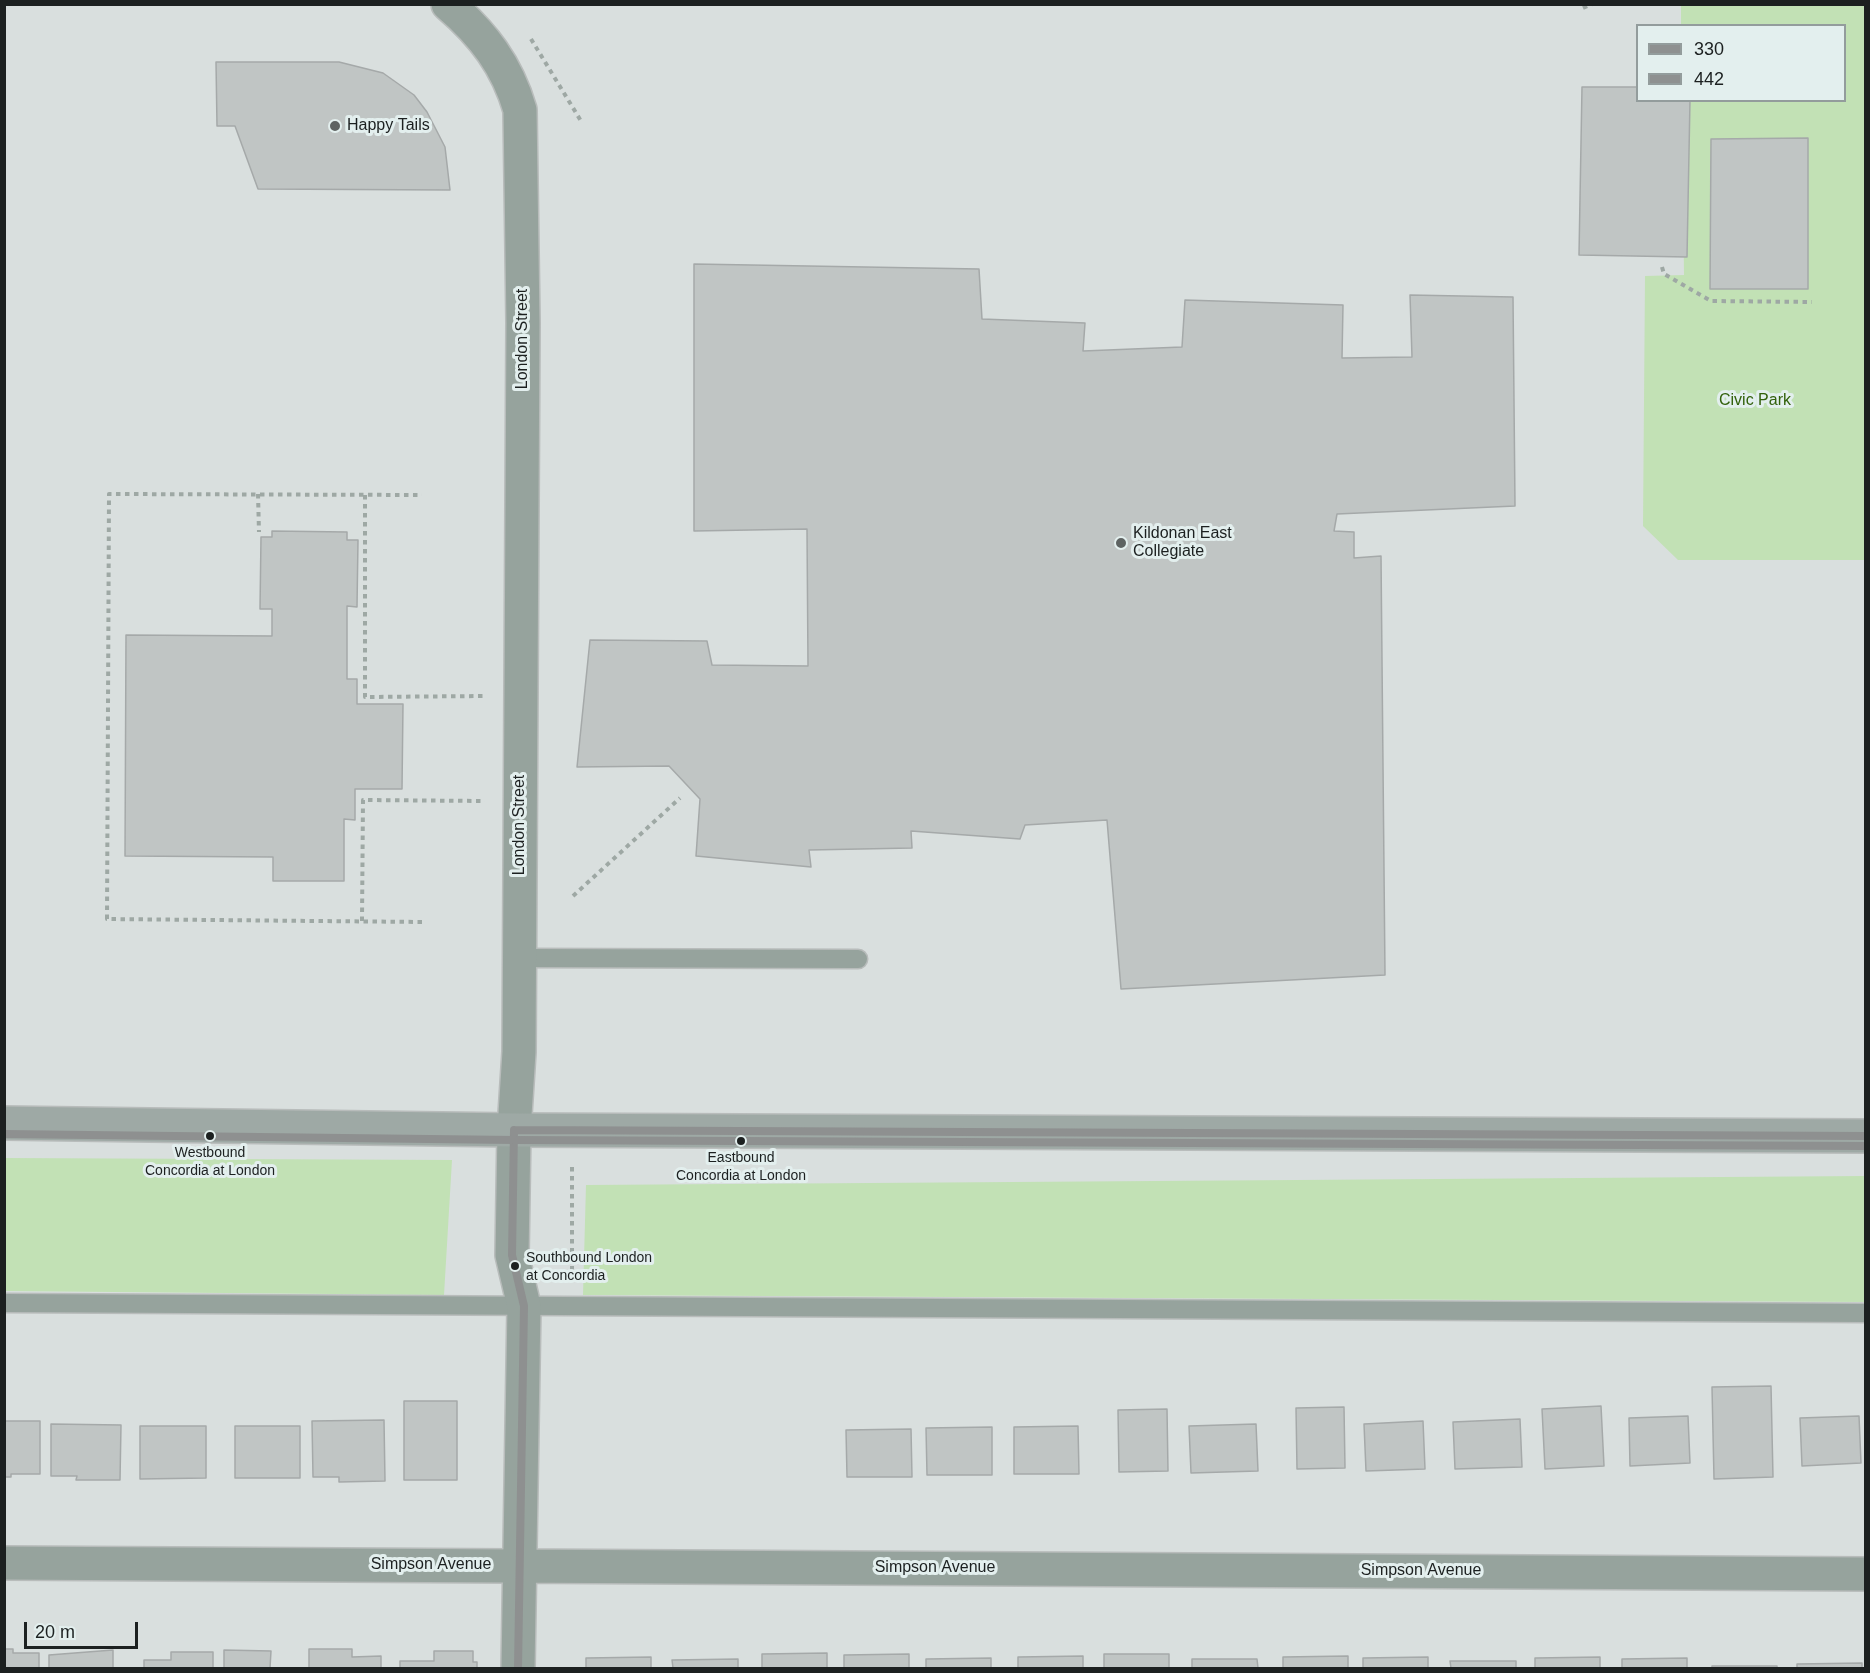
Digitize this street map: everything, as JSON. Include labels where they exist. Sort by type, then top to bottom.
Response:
[{"type":"main road","points":[[4,1123],[514,1130],[1866,1136]]},
{"type":"street","name":"London Street","points":[[448,4],[475,29],[498,56],[511,81],[520,110],[523,302],[520,958],[512,1255],[524,1306],[518,1668]]},
{"type":"street","name":"Simpson Avenue","points":[[4,1563],[1866,1574]]},
{"type":"lane","points":[[520,958],[858,959]]},
{"type":"lane","points":[[4,1303],[1866,1314]]},
{"type":"path","points":[[1583,8],[1592,4]]},
{"type":"path","points":[[524,31],[538,48],[581,121]]},
{"type":"path","points":[[1662,267],[1664,274],[1711,301],[1812,302]]},
{"type":"path","points":[[422,495],[109,494],[106,919],[422,922]]},
{"type":"path","points":[[258,494],[259,532]]},
{"type":"path","points":[[365,495],[365,697],[521,696]]},
{"type":"path","points":[[573,896],[680,798]]},
{"type":"path","points":[[362,921],[363,800],[521,801]]},
{"type":"path","points":[[571,1130],[572,1306]]},
{"type":"green space","name":"Civic Park","points":[[1681,5],[1865,5],[1865,560],[1678,560],[1643,526],[1645,276],[1684,275],[1682,102],[1846,102],[1846,24],[1681,24]]},
{"type":"green space","points":[[5,1158],[452,1160],[444,1295],[5,1291]]},
{"type":"green space","points":[[1865,1176],[1865,1302],[583,1295],[586,1185]]},
{"type":"building","name":"Happy Tails","points":[[216,62],[339,62],[383,73],[414,95],[427,112],[445,147],[450,190],[258,189],[235,126],[217,126]]},
{"type":"building","points":[[1582,87],[1636,87],[1636,102],[1690,102],[1687,257],[1579,255]]},
{"type":"building","points":[[1808,138],[1808,289],[1710,289],[1711,139]]},
{"type":"building","points":[[694,264],[979,269],[982,319],[1085,323],[1083,351],[1182,347],[1185,300],[1343,305],[1342,358],[1412,357],[1410,295],[1513,297],[1515,506],[1337,514],[1334,531],[1354,532],[1354,558],[1381,556],[1385,975],[1121,989],[1107,820],[1025,825],[1020,839],[911,831],[912,848],[809,850],[811,867],[696,856],[700,799],[669,766],[577,767],[590,640],[707,641],[712,665],[808,666],[807,529],[694,531]]},
{"type":"building","points":[[272,531],[347,532],[347,540],[358,540],[357,607],[347,606],[347,679],[357,679],[357,704],[403,704],[402,789],[355,789],[355,820],[344,819],[344,881],[273,881],[273,857],[125,856],[126,635],[272,636],[272,609],[260,609],[261,537],[272,537]]},
{"type":"building","points":[[1771,1386],[1773,1477],[1714,1479],[1712,1387]]},
{"type":"building","points":[[404,1401],[457,1401],[457,1480],[404,1480]]},
{"type":"building","points":[[1601,1406],[1604,1466],[1545,1469],[1542,1409]]},
{"type":"building","points":[[1344,1407],[1345,1468],[1297,1469],[1296,1408]]},
{"type":"building","points":[[1167,1409],[1168,1471],[1119,1472],[1118,1410]]},
{"type":"building","points":[[1688,1416],[1690,1463],[1630,1466],[1629,1418]]},
{"type":"building","points":[[1859,1416],[1861,1463],[1802,1466],[1800,1418]]},
{"type":"building","points":[[1520,1419],[1522,1467],[1455,1469],[1453,1422]]},
{"type":"building","points":[[384,1420],[385,1481],[339,1482],[339,1477],[313,1477],[312,1421]]},
{"type":"building","points":[[4,1421],[40,1421],[40,1474],[11,1474],[11,1477],[4,1477]]},
{"type":"building","points":[[1423,1421],[1425,1469],[1366,1471],[1364,1424]]},
{"type":"building","points":[[51,1424],[121,1425],[120,1480],[76,1480],[77,1476],[51,1476]]},
{"type":"building","points":[[1256,1424],[1258,1471],[1191,1473],[1189,1426]]},
{"type":"building","points":[[140,1426],[206,1426],[206,1478],[140,1479]]},
{"type":"building","points":[[235,1426],[300,1426],[300,1478],[235,1478]]},
{"type":"building","points":[[1078,1426],[1079,1474],[1014,1474],[1014,1427]]},
{"type":"building","points":[[992,1427],[992,1475],[927,1475],[926,1428]]},
{"type":"building","points":[[911,1429],[912,1477],[847,1477],[846,1430]]},
{"type":"building","points":[[4,1649],[13,1649],[13,1653],[39,1653],[39,1668],[4,1668]]},
{"type":"building","points":[[309,1649],[352,1649],[352,1657],[381,1656],[381,1668],[309,1668]]},
{"type":"building","points":[[113,1650],[113,1668],[49,1668],[49,1655]]},
{"type":"building","points":[[224,1650],[271,1651],[270,1668],[224,1668]]},
{"type":"building","points":[[434,1651],[473,1651],[473,1662],[477,1662],[477,1668],[400,1668],[400,1661],[434,1661]]},
{"type":"building","points":[[171,1652],[213,1652],[213,1668],[144,1668],[144,1660],[171,1660]]},
{"type":"building","points":[[827,1653],[827,1668],[762,1668],[762,1654]]},
{"type":"building","points":[[909,1654],[909,1668],[844,1668],[844,1655]]},
{"type":"building","points":[[1104,1654],[1169,1654],[1169,1668],[1104,1668]]},
{"type":"building","points":[[1083,1656],[1083,1668],[1018,1668],[1018,1657]]},
{"type":"building","points":[[1348,1656],[1348,1668],[1283,1668],[1283,1657]]},
{"type":"building","points":[[651,1657],[651,1668],[586,1668],[586,1658]]},
{"type":"building","points":[[1428,1657],[1428,1668],[1363,1668],[1363,1658]]},
{"type":"building","points":[[1600,1657],[1600,1668],[1535,1668],[1535,1658]]},
{"type":"building","points":[[991,1658],[991,1668],[926,1668],[926,1659]]},
{"type":"building","points":[[1687,1658],[1687,1668],[1622,1668],[1622,1659]]},
{"type":"building","points":[[738,1659],[738,1668],[673,1668],[672,1660]]},
{"type":"building","points":[[1192,1659],[1257,1659],[1258,1668],[1192,1668]]},
{"type":"building","points":[[1450,1661],[1516,1661],[1516,1668],[1451,1668]]},
{"type":"building","points":[[1862,1663],[1862,1668],[1797,1668],[1797,1664]]},
{"type":"building","points":[[1712,1666],[1777,1666],[1777,1668],[1712,1668]]},
{"type":"transit line","name":"330","points":[[514,1130],[1866,1136]]},
{"type":"transit line","name":"330","points":[[514,1130],[512,1255],[524,1306],[518,1668]]},
{"type":"transit line","name":"442","points":[[4,1134],[514,1140],[1866,1146]]},
{"type":"place","name":"Happy Tails","points":[[335,126]]},
{"type":"place","name":"Kildonan East Collegiate","points":[[1121,543]]},
{"type":"place","name":"Westbound Concordia at London","points":[[210,1136]]},
{"type":"place","name":"Eastbound Concordia at London","points":[[741,1141]]},
{"type":"place","name":"Southbound London at Concordia","points":[[515,1266]]}]
